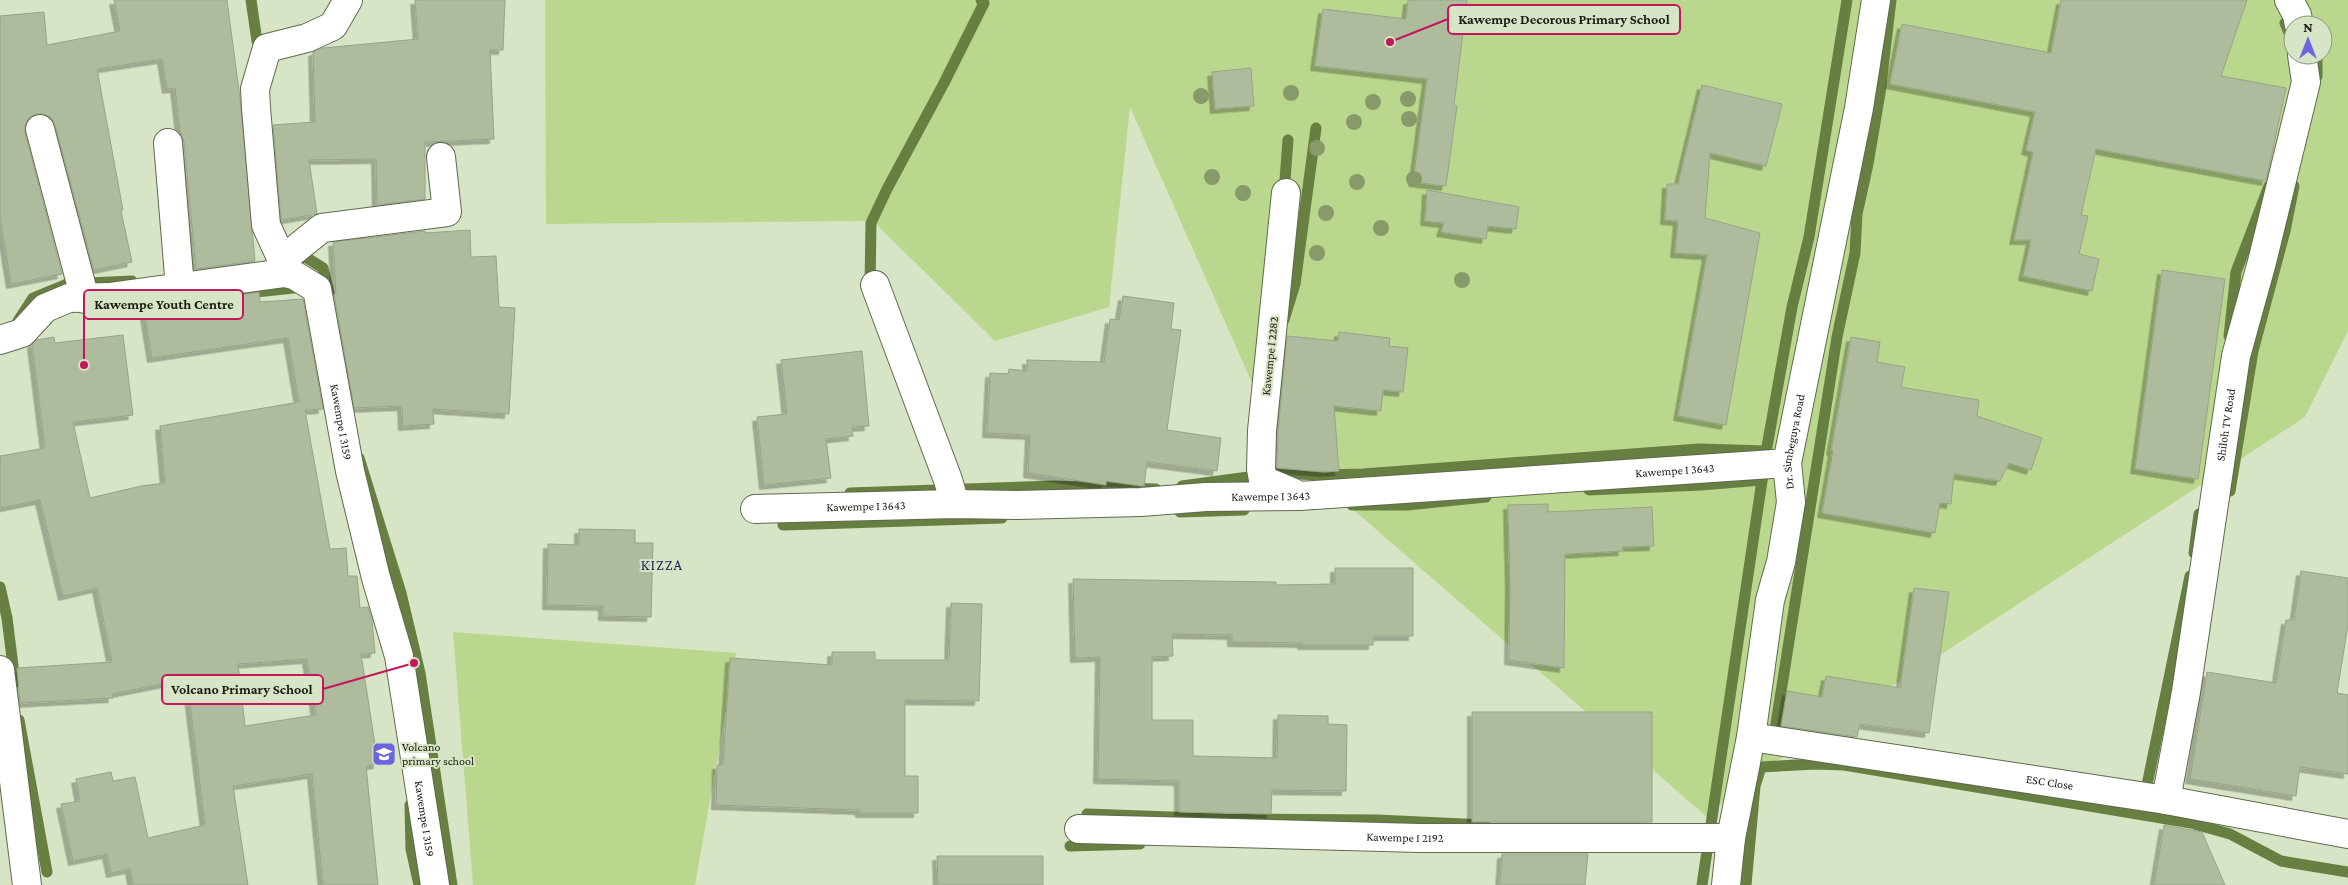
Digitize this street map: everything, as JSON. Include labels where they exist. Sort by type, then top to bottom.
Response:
[{"type":"street","points":[[283,267],[266,225],[255,89],[267,48],[307,38],[333,26],[348,0]]},
{"type":"street","name":"Dr. Simbeguya Road","points":[[1726,885],[1732,838],[1751,737],[1770,600],[1781,562],[1791,502],[1787,463],[1859,108],[1876,0]]},
{"type":"street","points":[[2290,0],[2298,15]]},
{"type":"street","name":"Shiloh TV Road","points":[[2166,800],[2186,692],[2236,356],[2262,262],[2302,101],[2306,82],[2303,65]]},
{"type":"street","points":[[40,129],[85,299]]},
{"type":"street","points":[[168,143],[180,288]]},
{"type":"street","points":[[0,340],[22,333],[45,308],[68,298],[85,299],[180,288],[283,267],[322,228],[447,212],[441,157]]},
{"type":"street","name":"Kawempe I 2282","points":[[1286,193],[1262,431],[1261,469],[1264,480],[1300,496]]},
{"type":"street","name":"Kawempe I 3159","points":[[283,267],[317,289],[350,471],[376,578],[399,656],[435,885]]},
{"type":"street","points":[[875,285],[948,480],[954,504]]},
{"type":"street","name":"Kawempe I 3643","points":[[755,509],[954,504],[1017,505],[1141,502],[1206,497],[1300,496],[1787,463]]},
{"type":"street","points":[[0,670],[27,885]]},
{"type":"street","name":"ESC Close","points":[[1751,737],[2166,800],[2348,834]]},
{"type":"street","name":"Kawempe I 2192","points":[[1079,829],[1419,838],[1732,838]]},
{"type":"green space","points":[[545,0],[2348,0],[2348,331],[2305,417],[1745,782],[1707,817],[1280,446],[1130,107],[1109,307],[995,341],[873,221],[546,224]]},
{"type":"green space","points":[[453,632],[736,653],[695,885],[473,885]]},
{"type":"building","points":[[114,0],[227,0],[240,98],[255,261],[196,269],[184,142],[180,130],[175,88],[167,89],[162,59],[97,69],[123,210],[121,211],[132,262],[94,270],[55,125],[51,118],[44,114],[36,114],[29,118],[25,125],[25,133],[62,274],[11,284],[0,216],[0,16],[44,12],[47,45],[120,31]]},
{"type":"building","points":[[415,0],[505,0],[503,50],[490,50],[494,139],[425,142],[425,199],[377,205],[376,159],[309,160],[317,214],[281,220],[273,125],[315,122],[313,52],[323,48],[418,39]]},
{"type":"building","points":[[1408,0],[1467,0],[1454,105],[1457,106],[1446,186],[1413,182],[1427,79],[1315,66],[1323,9],[1406,19]]},
{"type":"building","points":[[2061,0],[2247,0],[2221,76],[2286,88],[2266,181],[2096,149],[2081,215],[2088,216],[2079,254],[2099,259],[2092,291],[2023,276],[2031,240],[2014,240],[2033,152],[2026,150],[2035,112],[1890,84],[1902,24],[2051,53]]},
{"type":"building","points":[[1251,68],[1254,106],[1215,109],[1212,72]]},
{"type":"building","points":[[1702,85],[1782,104],[1766,166],[1710,153],[1705,218],[1760,233],[1726,425],[1678,416],[1707,255],[1675,253],[1678,221],[1665,220],[1667,184],[1678,184]]},
{"type":"building","points":[[1427,190],[1519,207],[1516,229],[1488,226],[1486,239],[1441,232],[1444,223],[1425,221]]},
{"type":"building","points":[[470,230],[471,257],[496,256],[499,307],[515,308],[509,414],[433,409],[434,424],[403,426],[402,406],[354,408],[334,294],[336,294],[333,242],[425,231],[425,233]]},
{"type":"building","points":[[2162,270],[2225,279],[2198,479],[2135,469]]},
{"type":"building","points":[[259,292],[260,302],[303,299],[323,409],[305,410],[330,549],[346,548],[348,576],[357,576],[360,608],[368,607],[372,620],[375,653],[361,654],[378,764],[366,766],[378,885],[323,885],[312,774],[233,786],[248,885],[133,885],[130,869],[111,873],[107,854],[73,861],[61,804],[80,801],[76,779],[111,772],[113,781],[135,777],[148,838],[205,825],[187,679],[112,694],[113,698],[20,703],[17,668],[112,662],[97,588],[63,596],[40,500],[0,508],[0,456],[45,448],[32,344],[36,340],[54,337],[55,343],[123,335],[133,415],[73,422],[90,498],[141,486],[165,483],[160,426],[299,402],[288,338],[152,358],[144,309]],"holes":[[[307,659],[316,715],[245,726],[238,664]]]},
{"type":"building","points":[[1123,296],[1174,303],[1171,329],[1181,330],[1167,430],[1221,438],[1217,471],[1147,462],[1144,486],[1106,481],[1106,485],[1028,473],[1030,435],[987,433],[990,373],[1008,374],[1009,369],[1027,371],[1027,360],[1104,362],[1110,319],[1119,320]]},
{"type":"building","points":[[1339,332],[1390,338],[1389,346],[1408,348],[1403,392],[1383,390],[1381,411],[1334,406],[1339,471],[1324,472],[1277,468],[1278,432],[1287,336],[1338,341]]},
{"type":"building","points":[[1851,337],[1880,342],[1877,362],[1905,367],[1901,387],[1979,400],[1977,416],[2042,438],[2031,470],[2009,463],[2000,481],[1954,474],[1951,504],[1940,503],[1935,533],[1822,513]]},
{"type":"building","points":[[862,351],[869,426],[852,427],[853,436],[826,439],[831,478],[764,485],[757,417],[787,414],[781,360]]},
{"type":"building","points":[[1548,504],[1548,512],[1652,507],[1654,546],[1622,547],[1623,551],[1565,554],[1564,668],[1509,660],[1508,505]]},
{"type":"building","points":[[579,529],[635,530],[635,543],[653,543],[651,617],[603,616],[603,606],[547,605],[548,544],[579,545]]},
{"type":"building","points":[[1335,568],[1413,568],[1413,636],[1373,636],[1373,645],[1302,645],[1302,643],[1232,642],[1232,635],[1172,634],[1173,656],[1152,657],[1152,720],[1193,720],[1193,756],[1277,758],[1278,715],[1328,716],[1328,724],[1347,725],[1346,791],[1272,790],[1271,814],[1179,812],[1179,781],[1098,779],[1100,657],[1075,658],[1073,579],[1276,582],[1276,585],[1335,584]]},
{"type":"building","points":[[2301,571],[2348,578],[2348,625],[2337,693],[2348,695],[2348,774],[2300,767],[2296,796],[2190,779],[2207,672],[2276,683],[2286,620],[2294,620]]},
{"type":"building","points":[[1914,588],[1949,592],[1929,733],[1860,724],[1857,737],[1781,726],[1787,691],[1822,697],[1826,676],[1900,688]]},
{"type":"building","points":[[951,603],[982,604],[979,701],[905,700],[905,776],[918,776],[918,813],[860,813],[860,810],[716,805],[717,765],[723,765],[730,658],[832,665],[832,652],[875,652],[875,660],[949,660]]},
{"type":"building","points":[[1472,712],[1652,712],[1652,822],[1472,822]]},
{"type":"building","points":[[2164,825],[2202,832],[2225,885],[2154,885]]},
{"type":"building","points":[[1502,854],[1588,854],[1585,885],[1500,885]]},
{"type":"building","points":[[937,856],[1043,856],[1043,885],[938,885]]},
{"type":"waterway","points":[[251,0],[257,41],[263,52]]},
{"type":"waterway","points":[[870,287],[871,223],[984,3],[981,0]]},
{"type":"waterway","points":[[1765,458],[1792,307],[1809,237],[1847,0]]},
{"type":"waterway","points":[[1775,730],[1837,337],[1855,253],[1857,214],[1880,93],[1891,0]]},
{"type":"waterway","points":[[2317,65],[2317,76]]},
{"type":"waterway","points":[[1284,320],[1295,284],[1316,128]]},
{"type":"waterway","points":[[1284,193],[1288,140]]},
{"type":"waterway","points":[[2229,336],[2236,272],[2269,186]]},
{"type":"waterway","points":[[2230,491],[2253,351],[2285,231],[2294,186]]},
{"type":"waterway","points":[[292,257],[307,258],[323,268],[329,293]]},
{"type":"waterway","points":[[18,321],[33,298],[67,284],[132,281]]},
{"type":"waterway","points":[[199,298],[303,287]]},
{"type":"waterway","points":[[1182,486],[1278,473],[1319,475],[1363,474],[1699,449],[1766,451]]},
{"type":"waterway","points":[[359,458],[401,593],[420,673],[452,885]]},
{"type":"waterway","points":[[1702,885],[1763,474]]},
{"type":"waterway","points":[[1589,490],[1762,480]]},
{"type":"waterway","points":[[850,493],[1053,486],[1156,489]]},
{"type":"waterway","points":[[1352,505],[1407,505],[1486,497]]},
{"type":"waterway","points":[[1180,512],[1244,510]]},
{"type":"waterway","points":[[2194,553],[2199,514]]},
{"type":"waterway","points":[[783,525],[1002,518]]},
{"type":"waterway","points":[[2147,785],[2190,576]]},
{"type":"waterway","points":[[0,587],[7,618],[15,682]]},
{"type":"waterway","points":[[19,720],[47,872]]},
{"type":"waterway","points":[[1746,885],[1755,786],[1761,767],[1816,764],[1844,765],[2191,823],[2230,834],[2281,861],[2348,872]]},
{"type":"waterway","points":[[410,805],[411,849],[419,885]]},
{"type":"waterway","points":[[1087,814],[1226,819],[1377,820],[1485,825]]},
{"type":"waterway","points":[[1070,846],[1140,844]]},
{"type":"place","name":"Kawempe Decorous Primary School","points":[[1390,42]]},
{"type":"place","name":"Kawempe Youth Centre","points":[[84,365]]},
{"type":"place","name":"Volcano Primary School","points":[[414,663]]},
{"type":"place","name":"Volcano primary school","points":[[384,754]]},
{"type":"district","name":"KIZZA","points":[[662,565]]}]
